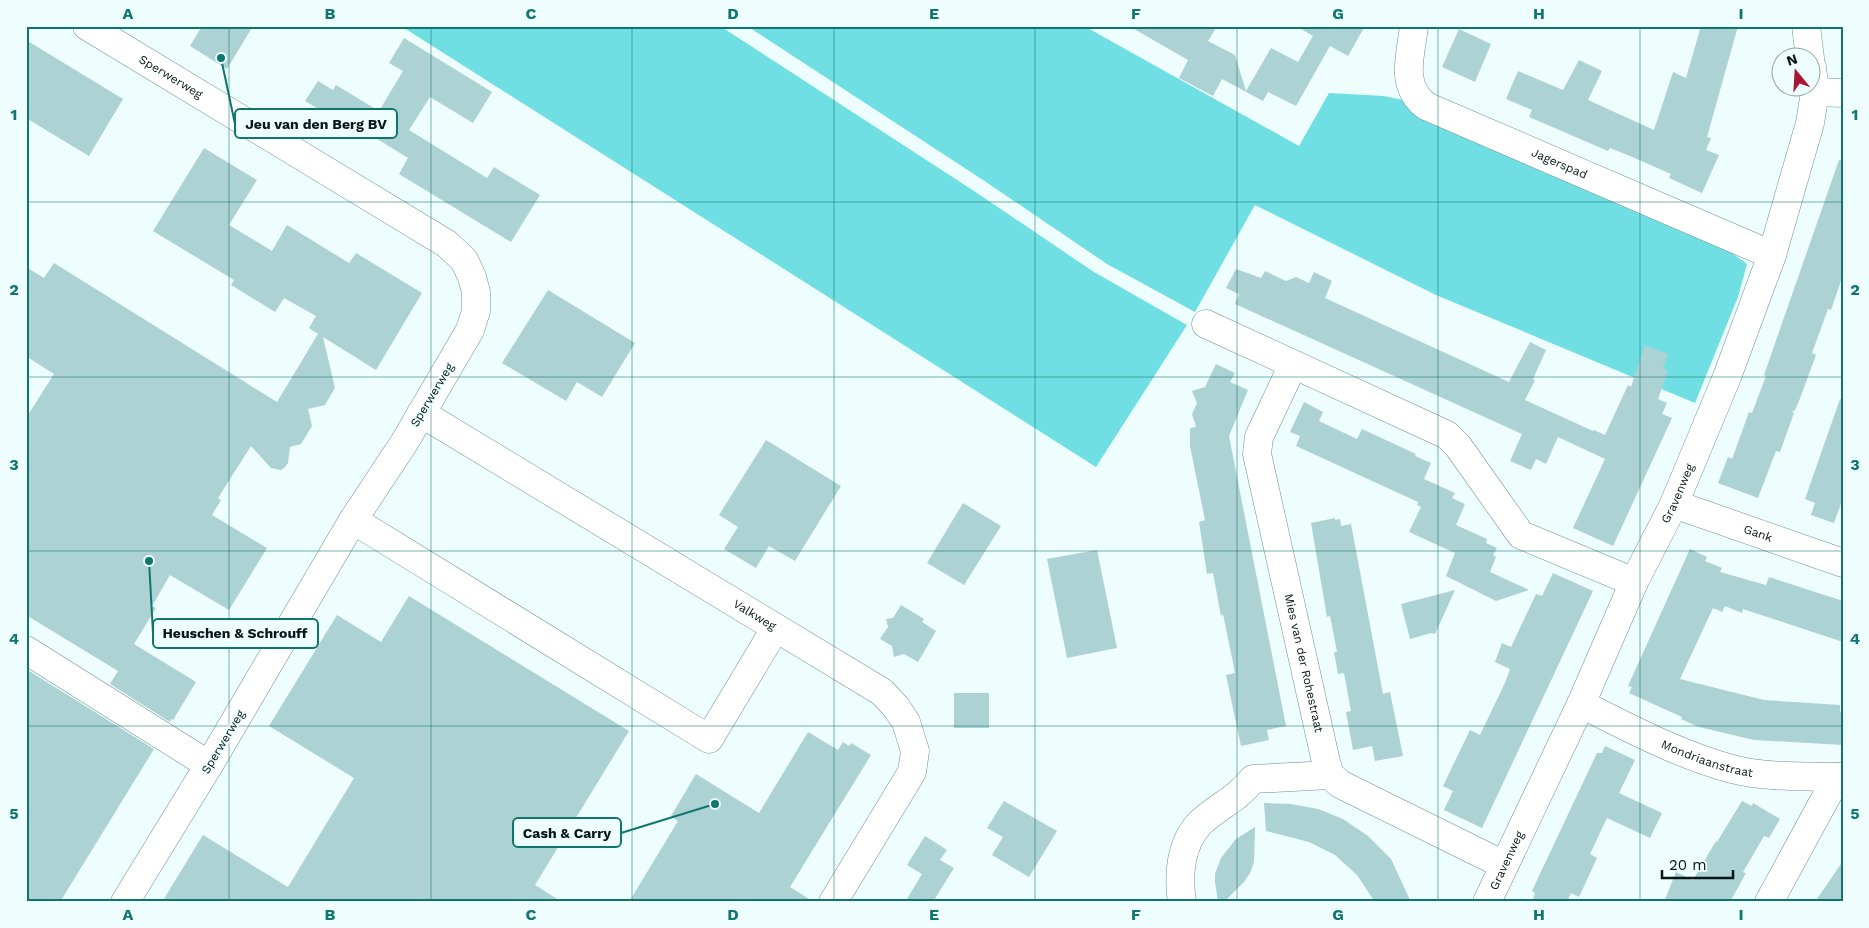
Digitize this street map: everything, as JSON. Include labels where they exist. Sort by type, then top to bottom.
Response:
[{"type":"street","name":"Sperwerweg","points":[[88,26],[446,244],[464,260],[472,277],[476,292],[476,311],[470,330],[404,443],[353,520],[209,765],[125,902]]},
{"type":"street","name":"Jagerspad","points":[[1414,26],[1409,79],[1414,93],[1426,106],[1772,256]]},
{"type":"street","points":[[1806,26],[1809,48]]},
{"type":"street","points":[[1822,84],[1843,93]]},
{"type":"street","name":"Gravenweg","points":[[1487,902],[1581,704],[1634,582],[1674,504],[1727,377],[1772,256],[1810,123],[1812,98]]},
{"type":"street","points":[[1206,324],[1447,435],[1458,446],[1521,536],[1634,582]]},
{"type":"street","name":"Mies van der Rohestraat","points":[[1293,365],[1259,437],[1257,454],[1330,775]]},
{"type":"street","name":"Valkweg","points":[[421,413],[882,692],[896,707],[906,722],[915,751],[912,772],[833,902]]},
{"type":"street","name":"Gank","points":[[1674,504],[1843,563]]},
{"type":"street","points":[[353,520],[710,738],[775,628]]},
{"type":"street","points":[[26,650],[209,765]]},
{"type":"street","name":"Mondriaanstraat","points":[[1581,704],[1694,758],[1734,769],[1773,774],[1840,777]]},
{"type":"street","points":[[1182,902],[1180,875],[1185,848],[1198,825],[1216,809],[1238,795],[1253,779],[1330,775],[1340,784],[1504,865]]},
{"type":"street","points":[[1769,902],[1840,777]]},
{"type":"shaded area","points":[[401,26],[720,26],[974,191],[1094,272],[1187,325],[1096,467]]},
{"type":"shaded area","points":[[747,26],[1084,26],[1299,146],[1329,93],[1384,96],[1408,101],[1423,117],[1446,130],[1728,250],[1747,264],[1738,297],[1695,403],[1436,295],[1255,205],[1195,312],[1107,264],[983,180]]},
{"type":"building","points":[[202,26],[253,26],[227,69],[190,46]]},
{"type":"building","points":[[1129,26],[1217,26],[1208,41],[1235,55],[1246,91],[1271,48],[1298,62],[1313,36],[1296,26],[1365,26],[1348,56],[1330,46],[1296,106],[1268,92],[1263,101],[1222,79],[1213,96],[1179,78],[1188,60]]},
{"type":"building","points":[[1701,26],[1738,26],[1707,137],[1711,138],[1706,150],[1719,155],[1702,193],[1669,178],[1671,174],[1610,148],[1608,151],[1529,117],[1532,110],[1506,99],[1518,71],[1563,90],[1579,60],[1602,71],[1588,100],[1654,130],[1673,72],[1686,78]]},
{"type":"building","points":[[1459,29],[1491,44],[1475,82],[1442,67]]},
{"type":"building","points":[[404,38],[492,92],[473,123],[430,97],[409,130],[487,178],[494,167],[540,195],[511,242],[399,174],[408,158],[345,119],[339,129],[317,116],[320,110],[305,101],[318,81],[333,90],[336,85],[379,111],[403,71],[389,63]]},
{"type":"building","points":[[26,40],[123,99],[89,156],[26,118]]},
{"type":"building","points":[[204,148],[257,180],[229,225],[272,251],[287,225],[349,263],[356,253],[422,293],[376,370],[323,337],[335,388],[325,405],[308,409],[312,426],[301,444],[290,447],[288,463],[281,470],[271,468],[251,446],[218,498],[221,500],[212,515],[267,548],[229,610],[170,575],[152,606],[156,608],[134,644],[196,682],[170,722],[110,684],[118,671],[26,615],[26,418],[54,374],[26,356],[26,267],[44,278],[54,263],[277,402],[318,334],[309,328],[316,316],[284,298],[275,312],[231,285],[234,280],[153,231]]},
{"type":"building","points":[[1839,160],[1843,160],[1843,275],[1831,310],[1828,309],[1812,353],[1816,355],[1799,401],[1792,412],[1794,413],[1780,452],[1776,451],[1758,498],[1718,483],[1728,457],[1732,459],[1749,412],[1752,413],[1766,376],[1764,375]]},
{"type":"building","points":[[1236,269],[1261,278],[1265,271],[1286,281],[1296,277],[1309,283],[1314,272],[1332,281],[1325,298],[1509,382],[1530,342],[1546,350],[1525,400],[1605,435],[1628,385],[1631,387],[1645,345],[1668,354],[1663,368],[1668,371],[1658,399],[1667,403],[1662,414],[1672,418],[1613,546],[1573,528],[1605,459],[1558,437],[1546,464],[1536,459],[1531,470],[1510,461],[1522,434],[1235,304],[1239,294],[1226,288]]},
{"type":"building","points":[[548,290],[635,343],[602,397],[577,382],[566,401],[502,363]]},
{"type":"building","points":[[1216,364],[1235,373],[1230,382],[1248,390],[1229,436],[1286,726],[1267,730],[1269,740],[1241,746],[1226,675],[1235,673],[1213,573],[1207,574],[1199,522],[1205,520],[1190,446],[1190,428],[1196,427],[1192,414],[1197,403],[1192,391],[1205,387]]},
{"type":"building","points":[[1840,399],[1843,400],[1843,498],[1834,523],[1811,515],[1815,503],[1805,499]]},
{"type":"building","points":[[1304,402],[1323,412],[1319,421],[1357,439],[1362,429],[1431,463],[1424,479],[1455,493],[1452,498],[1465,504],[1456,525],[1487,539],[1486,543],[1497,548],[1493,555],[1496,557],[1490,572],[1529,590],[1496,601],[1446,576],[1455,553],[1409,532],[1421,507],[1417,505],[1418,502],[1296,446],[1300,436],[1290,432]]},
{"type":"building","points":[[766,440],[841,486],[795,561],[769,546],[756,568],[724,549],[738,527],[719,515]]},
{"type":"building","points":[[963,503],[1001,526],[964,585],[927,563]]},
{"type":"building","points":[[1335,518],[1335,520],[1340,519],[1341,526],[1351,524],[1383,694],[1390,692],[1403,756],[1375,761],[1372,746],[1353,750],[1346,712],[1351,711],[1344,673],[1338,674],[1334,652],[1337,652],[1330,616],[1327,617],[1311,523]]},
{"type":"building","points":[[1690,549],[1707,557],[1705,561],[1722,568],[1720,572],[1766,585],[1769,577],[1843,601],[1843,642],[1743,609],[1742,613],[1725,606],[1722,612],[1713,608],[1680,679],[1764,700],[1840,705],[1840,712],[1843,712],[1843,745],[1754,740],[1699,727],[1681,719],[1682,717],[1629,693],[1632,687],[1628,686]]},
{"type":"building","points":[[1097,550],[1117,648],[1067,658],[1047,559]]},
{"type":"building","points":[[1553,573],[1593,591],[1482,828],[1444,810],[1453,791],[1443,786],[1470,730],[1480,735],[1505,683],[1510,669],[1495,662],[1502,643],[1511,647],[1536,594],[1542,596]]},
{"type":"building","points":[[1455,590],[1435,634],[1431,633],[1410,639],[1401,604]]},
{"type":"building","points":[[409,596],[629,731],[535,885],[562,902],[162,902],[203,835],[288,887],[354,778],[269,726],[337,615],[381,642]]},
{"type":"building","points":[[901,605],[924,619],[922,622],[936,631],[918,662],[904,654],[894,657],[892,646],[880,639],[888,627],[886,619],[893,618]]},
{"type":"building","points":[[26,669],[154,749],[60,902],[26,902]]},
{"type":"building","points":[[954,693],[989,693],[989,728],[954,728]]},
{"type":"building","points":[[808,732],[838,750],[843,742],[849,746],[851,743],[871,755],[790,887],[814,902],[629,902],[678,821],[671,816],[696,774],[759,813]]},
{"type":"building","points":[[1605,746],[1635,760],[1619,793],[1662,813],[1650,838],[1607,818],[1590,854],[1597,858],[1579,897],[1571,893],[1567,902],[1532,902],[1535,893],[1532,891],[1538,878],[1597,753],[1602,753]]},
{"type":"building","points":[[1004,801],[1057,831],[1029,877],[992,855],[1003,837],[987,828]]},
{"type":"building","points":[[1742,801],[1752,806],[1753,803],[1780,819],[1769,838],[1764,836],[1743,872],[1746,873],[1730,902],[1664,902],[1676,872],[1693,880]]},
{"type":"building","points":[[1264,803],[1291,804],[1318,809],[1343,819],[1368,836],[1391,859],[1411,902],[1375,902],[1357,875],[1335,855],[1309,842],[1266,831]]},
{"type":"building","points":[[1255,827],[1254,862],[1250,873],[1244,882],[1224,902],[1218,902],[1215,874],[1221,858],[1236,839]]},
{"type":"building","points":[[925,836],[947,850],[940,860],[954,868],[933,902],[905,902],[922,874],[907,865]]},
{"type":"building","points":[[1843,861],[1843,902],[1815,902]]},
{"type":"place","name":"Jeu van den Berg BV","points":[[221,58]]},
{"type":"place","name":"Heuschen & Schrouff","points":[[149,561]]},
{"type":"place","name":"Cash & Carry","points":[[715,804]]}]
